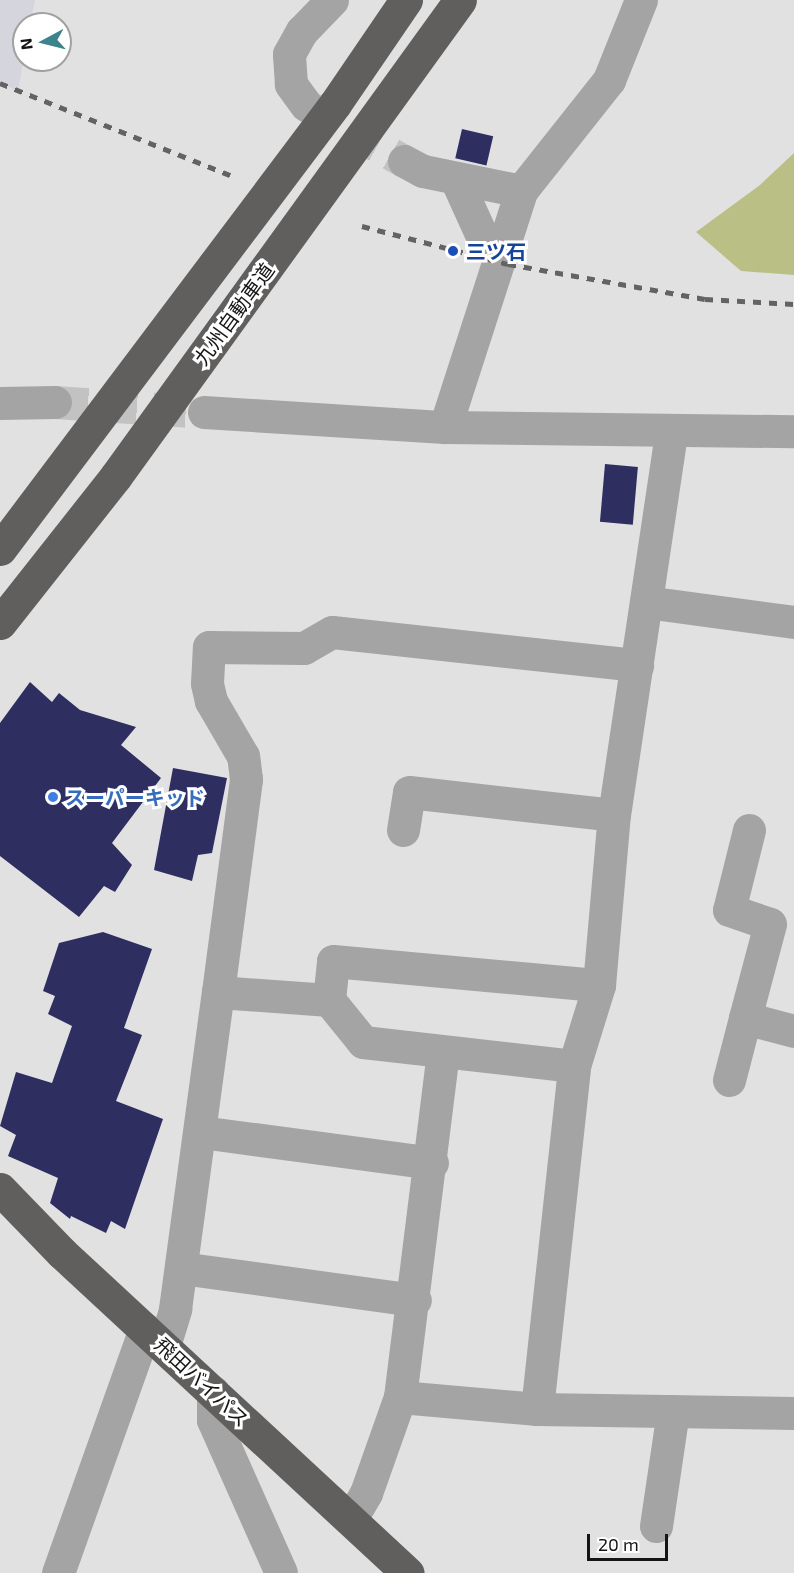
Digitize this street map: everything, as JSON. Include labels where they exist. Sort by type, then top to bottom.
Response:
[{"type":"highway","points":[[0,549],[69,460],[321,104],[406,0]]},
{"type":"highway","name":"九州自動車道","points":[[0,623],[116,476],[460,0]]},
{"type":"highway","name":"飛田バイパス","points":[[0,1189],[62,1253],[407,1573]]},
{"type":"street","points":[[321,104],[291,84],[289,54],[302,31],[332,0]]},
{"type":"street","points":[[446,428],[493,246],[518,197],[609,80],[641,0]]},
{"type":"street","points":[[404,161],[423,171],[518,197]]},
{"type":"street","points":[[456,179],[493,246]]},
{"type":"street","points":[[0,403],[55,402]]},
{"type":"street","points":[[204,411],[446,428],[671,433],[794,431]]},
{"type":"street","points":[[537,1409],[574,1066],[599,985],[614,815],[671,433]]},
{"type":"street","points":[[646,602],[794,622]]},
{"type":"street","points":[[58,1573],[181,1268],[201,1132],[246,779],[243,756],[211,701],[207,683],[209,647],[304,648],[332,632],[637,665]]},
{"type":"street","points":[[403,830],[409,792],[614,815]]},
{"type":"street","points":[[729,1080],[770,924],[729,910],[749,830]]},
{"type":"street","points":[[574,1066],[443,1053],[363,1042],[329,1000],[333,961],[599,985]]},
{"type":"street","points":[[218,992],[329,1000]]},
{"type":"street","points":[[745,1018],[794,1031]]},
{"type":"street","points":[[351,1519],[366,1493],[400,1397],[415,1300],[443,1053]]},
{"type":"street","points":[[201,1132],[432,1163]]},
{"type":"street","points":[[181,1268],[415,1300]]},
{"type":"street","points":[[213,1392],[213,1420],[281,1573]]},
{"type":"street","points":[[400,1397],[537,1409],[794,1413]]},
{"type":"street","points":[[656,1526],[673,1412]]},
{"type":"shaded area","points":[[0,0],[35,0],[32,12],[12,12],[12,72],[21,72],[18,91],[0,83]]},
{"type":"green space","points":[[794,153],[794,275],[741,271],[696,232],[760,185]]},
{"type":"building","points":[[462,129],[493,136],[486,165],[455,158]]},
{"type":"building","points":[[605,464],[638,467],[633,525],[600,522]]},
{"type":"building","points":[[30,682],[52,702],[59,693],[80,710],[136,727],[121,745],[161,778],[112,843],[132,865],[115,892],[104,886],[79,917],[0,856],[0,723]]},
{"type":"building","points":[[173,768],[227,778],[212,853],[198,855],[192,881],[154,870]]},
{"type":"building","points":[[103,932],[152,949],[124,1028],[142,1035],[116,1101],[163,1119],[125,1229],[111,1221],[106,1233],[71,1216],[70,1219],[50,1203],[58,1178],[8,1156],[16,1135],[0,1126],[16,1072],[52,1083],[72,1026],[48,1014],[55,996],[43,991],[59,943]]},
{"type":"tunnel","points":[[306,105],[404,161]]},
{"type":"tunnel","points":[[55,402],[204,412]]},
{"type":"railway","points":[[0,83],[230,175]]},
{"type":"railway","points":[[362,226],[508,264],[705,299],[794,304]]},
{"type":"place","name":"三ツ石","points":[[453,251]]},
{"type":"place","name":"スーパーキッド","points":[[53,797]]}]
